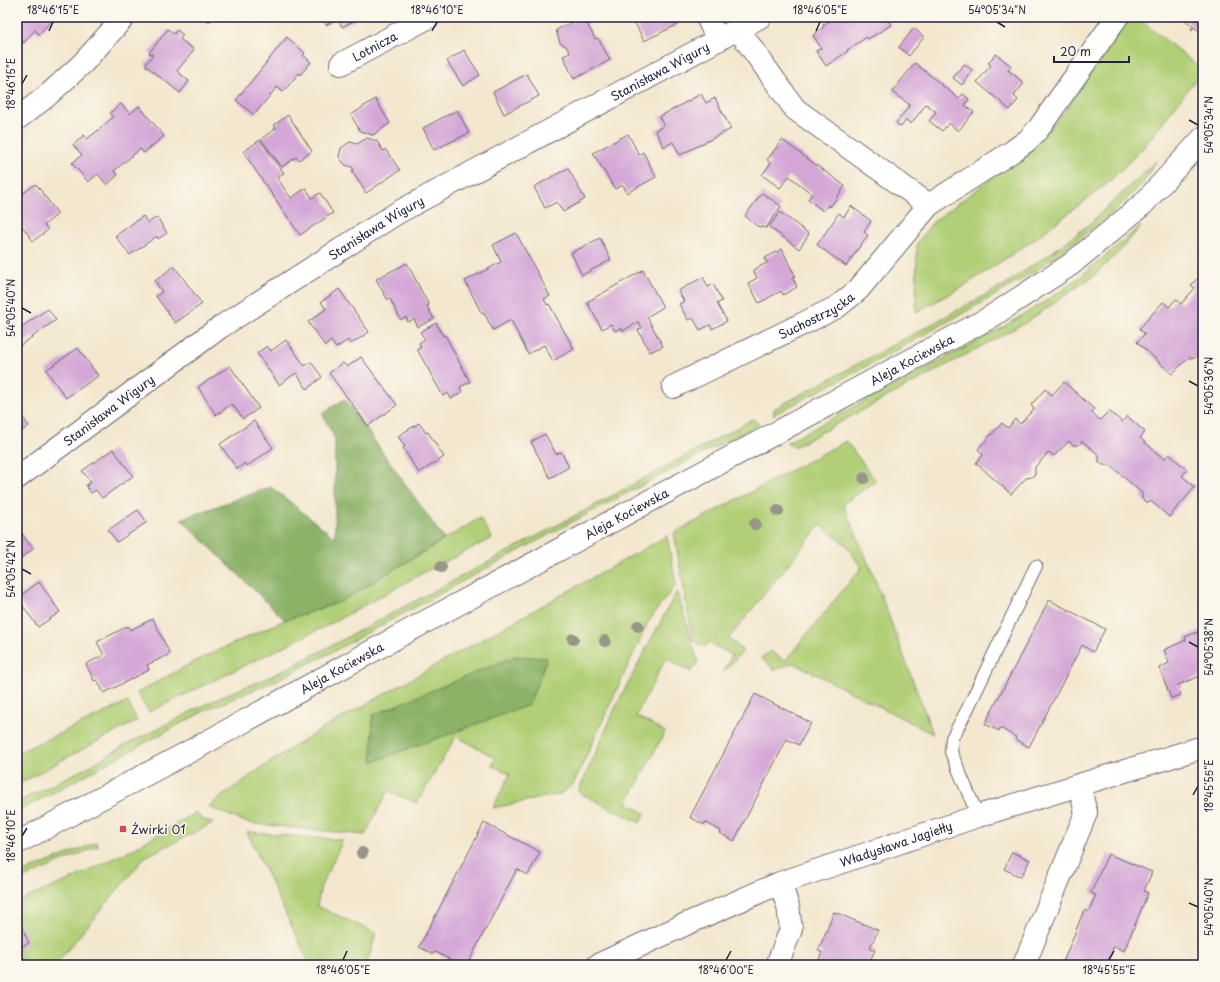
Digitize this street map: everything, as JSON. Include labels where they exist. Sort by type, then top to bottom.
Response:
[{"type":"street","points":[[17,119],[47,96],[83,63],[124,17]]},
{"type":"street","name":"Lotnicza","points":[[341,64],[429,17]]},
{"type":"street","points":[[707,17],[718,40]]},
{"type":"street","name":"Stanisława Wigury","points":[[17,478],[219,328],[397,213],[760,17]]},
{"type":"street","name":"Suchostrzycka","points":[[672,387],[837,308],[858,290],[929,205],[1028,140],[1039,128],[1117,17]]},
{"type":"street","points":[[738,30],[795,109],[929,205]]},
{"type":"street","name":"Aleja Kociewska","points":[[17,843],[194,749],[423,623],[989,318],[1070,265],[1142,204],[1203,138]]},
{"type":"street","name":"Władysława Jagiełły","points":[[598,965],[686,924],[780,883],[978,816],[1203,747]]},
{"type":"street","points":[[1024,965],[1086,813],[1079,785]]},
{"type":"street","points":[[777,965],[791,929],[788,906],[780,883]]},
{"type":"lane","points":[[978,816],[951,752],[952,738],[1036,566]]},
{"type":"green space","points":[[1128,17],[1136,17],[1203,70],[1143,148],[1109,182],[1035,239],[964,286],[916,312],[917,243],[933,222],[1032,148],[1069,106]]},
{"type":"green space","points":[[1156,161],[1144,182],[1120,206],[1038,269],[1006,289],[897,350],[773,415],[774,409],[1004,285],[1061,246],[1089,224]]},
{"type":"green space","points":[[1141,226],[1118,253],[1092,277],[1025,323],[794,447],[786,443],[1000,329],[1049,299],[1077,279]]},
{"type":"green space","points":[[345,399],[444,539],[340,602],[285,620],[181,519],[271,487],[335,538],[335,439],[322,413]]},
{"type":"green space","points":[[753,419],[759,424],[587,514],[332,652],[275,681],[206,710],[17,812],[17,803],[26,798],[84,769],[122,747],[196,709],[272,676],[325,649]]},
{"type":"green space","points":[[846,441],[876,481],[843,504],[873,574],[933,734],[794,663],[775,670],[761,658],[770,651],[785,661],[861,568],[846,545],[820,525],[729,638],[743,651],[722,674],[732,655],[708,642],[705,647],[693,641],[674,533]]},
{"type":"green space","points":[[480,518],[492,538],[421,574],[332,623],[149,712],[137,693],[197,660],[285,620],[340,602]]},
{"type":"green space","points":[[667,536],[676,584],[648,622],[573,785],[560,794],[493,808],[510,774],[492,765],[496,758],[456,736],[417,803],[388,791],[365,835],[248,823],[208,807],[251,775],[313,734]]},
{"type":"green space","points":[[677,591],[698,662],[691,672],[666,658],[636,716],[665,732],[627,803],[645,813],[640,823],[578,792],[618,702]]},
{"type":"green space","points":[[515,656],[547,658],[529,705],[372,762],[373,715]]},
{"type":"green space","points":[[128,702],[137,721],[17,785],[17,753]]},
{"type":"green space","points":[[196,812],[202,819],[213,823],[145,857],[55,965],[21,965],[17,956],[17,902],[76,877],[133,849]]},
{"type":"green space","points":[[247,832],[343,840],[321,886],[317,906],[376,933],[368,961],[363,965],[310,965]]},
{"type":"green space","points":[[97,842],[98,846],[17,881],[17,875]]},
{"type":"building","points":[[17,17],[55,17],[39,34],[35,30],[24,43],[17,36]]},
{"type":"building","points":[[204,17],[213,17],[209,22]]},
{"type":"building","points":[[321,17],[356,17],[357,19],[342,27],[338,19],[326,25]]},
{"type":"building","points":[[576,17],[585,17],[589,19],[587,24],[595,39],[598,38],[610,60],[574,79],[563,56],[570,53],[566,46],[560,43],[556,30],[575,21]]},
{"type":"building","points":[[638,17],[676,17],[679,24],[644,41],[633,19]]},
{"type":"building","points":[[836,17],[886,17],[891,25],[868,39],[867,37],[826,66],[816,51],[821,48],[813,35],[824,27],[823,25]]},
{"type":"building","points":[[1181,17],[1203,17],[1203,33],[1194,27],[1192,30],[1191,29],[1193,26]]},
{"type":"building","points":[[914,28],[924,37],[909,56],[899,47]]},
{"type":"building","points":[[168,29],[174,34],[177,30],[183,35],[180,39],[194,50],[177,71],[189,81],[180,93],[145,65],[153,55],[149,53]]},
{"type":"building","points":[[287,37],[305,53],[303,55],[311,62],[300,75],[299,73],[283,92],[277,87],[254,115],[236,100]]},
{"type":"building","points":[[464,50],[480,75],[463,86],[447,61]]},
{"type":"building","points":[[996,54],[1011,66],[1008,70],[1024,83],[1014,96],[1018,100],[1010,110],[977,82],[991,65],[988,63]]},
{"type":"building","points":[[915,63],[959,99],[963,94],[969,99],[965,105],[974,112],[958,131],[949,123],[942,131],[929,121],[936,112],[926,104],[911,124],[906,120],[901,127],[896,123],[910,105],[892,92]]},
{"type":"building","points":[[964,64],[972,70],[962,85],[953,78]]},
{"type":"building","points":[[527,74],[539,96],[504,114],[493,92]]},
{"type":"building","points":[[701,94],[706,103],[715,98],[731,129],[680,155],[673,142],[664,147],[655,130],[664,126],[659,117]]},
{"type":"building","points":[[375,99],[390,123],[373,135],[360,131],[351,115]]},
{"type":"building","points":[[121,104],[130,114],[139,106],[164,136],[144,153],[140,149],[114,171],[118,175],[107,185],[98,174],[88,182],[72,163],[82,155],[73,145],[84,135],[87,139],[101,128],[113,117],[110,113]]},
{"type":"building","points":[[457,110],[469,133],[434,150],[423,128]]},
{"type":"building","points":[[288,115],[312,151],[299,160],[296,157],[282,167],[261,139],[276,128],[274,125]]},
{"type":"building","points":[[628,134],[639,155],[643,152],[656,177],[627,193],[623,185],[615,189],[593,153]]},
{"type":"building","points":[[367,138],[377,141],[383,151],[385,149],[400,170],[366,193],[352,171],[354,170],[352,167],[345,165],[339,157],[341,148],[350,142],[357,144]]},
{"type":"building","points":[[260,140],[284,173],[277,178],[291,198],[306,188],[312,198],[320,193],[333,213],[300,235],[243,152]]},
{"type":"building","points":[[782,140],[845,186],[830,207],[828,205],[823,211],[808,199],[812,194],[789,176],[780,188],[762,175],[771,163],[767,160]]},
{"type":"building","points":[[568,168],[585,199],[563,212],[557,202],[545,208],[534,187]]},
{"type":"building","points":[[36,184],[58,214],[44,225],[48,230],[33,241],[17,219],[17,196],[18,197]]},
{"type":"building","points":[[762,193],[781,206],[766,228],[757,226],[745,216]]},
{"type":"building","points":[[851,206],[871,221],[864,232],[868,235],[846,266],[817,245],[839,213],[844,217]]},
{"type":"building","points":[[780,212],[809,234],[799,249],[769,227]]},
{"type":"building","points":[[143,216],[148,223],[157,217],[167,233],[158,239],[157,236],[130,255],[115,236]]},
{"type":"building","points":[[516,233],[550,296],[544,299],[547,305],[549,304],[574,349],[553,361],[544,345],[528,354],[511,320],[493,330],[484,313],[482,314],[465,281],[501,262],[493,245]]},
{"type":"building","points":[[600,238],[611,260],[582,275],[571,253]]},
{"type":"building","points":[[782,249],[795,276],[792,277],[797,287],[783,295],[781,291],[759,303],[748,283],[757,278],[753,270],[767,263],[765,258]]},
{"type":"building","points":[[407,263],[429,305],[427,306],[434,319],[418,327],[414,319],[408,322],[406,317],[401,320],[390,299],[387,299],[376,279]]},
{"type":"building","points":[[174,266],[202,304],[175,323],[156,296],[162,292],[155,281]]},
{"type":"building","points":[[643,270],[663,307],[647,317],[663,346],[650,352],[638,330],[642,328],[638,322],[623,331],[621,328],[615,331],[611,324],[602,329],[587,302]]},
{"type":"building","points":[[1203,273],[1203,341],[1197,348],[1198,355],[1195,358],[1188,358],[1172,374],[1137,342],[1145,334],[1139,329],[1163,302],[1169,307],[1176,299],[1181,304],[1195,288],[1191,285]]},
{"type":"building","points":[[703,277],[708,287],[713,284],[722,301],[717,304],[727,321],[712,329],[710,325],[700,330],[693,318],[688,320],[679,304],[684,301],[678,291]]},
{"type":"building","points":[[339,289],[369,332],[351,344],[348,340],[336,348],[331,341],[325,346],[308,322],[326,309],[321,302]]},
{"type":"building","points":[[48,309],[56,320],[18,347],[17,330]]},
{"type":"building","points":[[436,323],[443,336],[445,335],[470,382],[460,387],[462,392],[451,399],[448,393],[443,396],[417,349],[421,348],[419,343],[425,339],[420,332]]},
{"type":"building","points":[[286,340],[305,366],[311,362],[322,377],[307,389],[296,373],[279,385],[257,353],[267,346],[271,351]]},
{"type":"building","points":[[78,348],[98,376],[66,398],[46,370]]},
{"type":"building","points":[[361,357],[397,405],[368,426],[329,373],[343,363],[347,367]]},
{"type":"building","points":[[230,366],[259,408],[243,419],[232,404],[216,415],[198,387]]},
{"type":"building","points":[[1064,382],[1094,409],[1091,412],[1100,420],[1109,411],[1122,422],[1127,416],[1145,432],[1140,438],[1164,459],[1169,454],[1187,470],[1182,476],[1195,487],[1169,517],[1152,502],[1144,501],[1142,499],[1142,493],[1110,465],[1103,465],[1099,462],[1099,455],[1082,441],[1079,445],[1073,445],[1069,441],[1054,456],[1049,452],[1035,467],[1035,474],[1032,477],[1026,478],[1011,494],[976,463],[983,455],[978,449],[1002,423],[1008,428],[1015,419],[1020,424],[1034,409],[1031,405],[1045,389],[1052,395]]},
{"type":"building","points":[[17,410],[29,426],[17,434]]},
{"type":"building","points":[[254,421],[273,448],[247,466],[245,463],[237,469],[220,444]]},
{"type":"building","points":[[419,423],[426,433],[428,432],[444,457],[419,473],[403,448],[405,447],[398,436]]},
{"type":"building","points":[[545,434],[556,454],[561,452],[569,467],[550,478],[531,442]]},
{"type":"building","points":[[113,449],[133,476],[102,498],[96,490],[91,493],[86,486],[91,482],[82,471]]},
{"type":"building","points":[[138,510],[147,522],[117,542],[108,530]]},
{"type":"building","points":[[17,527],[33,549],[17,561]]},
{"type":"building","points":[[39,582],[60,612],[38,627],[17,598]]},
{"type":"building","points":[[1049,600],[1105,629],[1093,652],[1082,645],[1029,747],[1015,739],[1016,737],[1000,728],[999,731],[985,724]]},
{"type":"building","points":[[153,619],[170,654],[147,665],[149,670],[104,693],[97,680],[94,681],[86,664],[104,655],[97,642],[128,626],[130,630]]},
{"type":"building","points":[[1203,630],[1203,675],[1178,685],[1181,695],[1171,698],[1159,668],[1169,663],[1164,650],[1186,640],[1185,637]]},
{"type":"building","points":[[755,694],[811,723],[799,745],[787,739],[734,841],[720,833],[721,831],[705,822],[704,825],[690,817]]},
{"type":"building","points":[[484,823],[540,852],[528,875],[517,869],[467,965],[453,965],[450,963],[451,960],[435,952],[433,954],[419,947]]},
{"type":"building","points":[[1012,852],[1030,860],[1021,877],[1004,869]]},
{"type":"building","points":[[1108,854],[1152,872],[1144,891],[1148,893],[1124,951],[1114,946],[1106,965],[1062,965],[1084,910],[1088,912],[1096,895],[1091,893]]},
{"type":"building","points":[[834,912],[878,930],[870,948],[875,950],[868,965],[817,965],[822,952],[818,951]]},
{"type":"building","points":[[21,925],[29,943],[17,949],[17,927]]},
{"type":"place","name":"Żwirki 01","points":[[123,829]]}]
